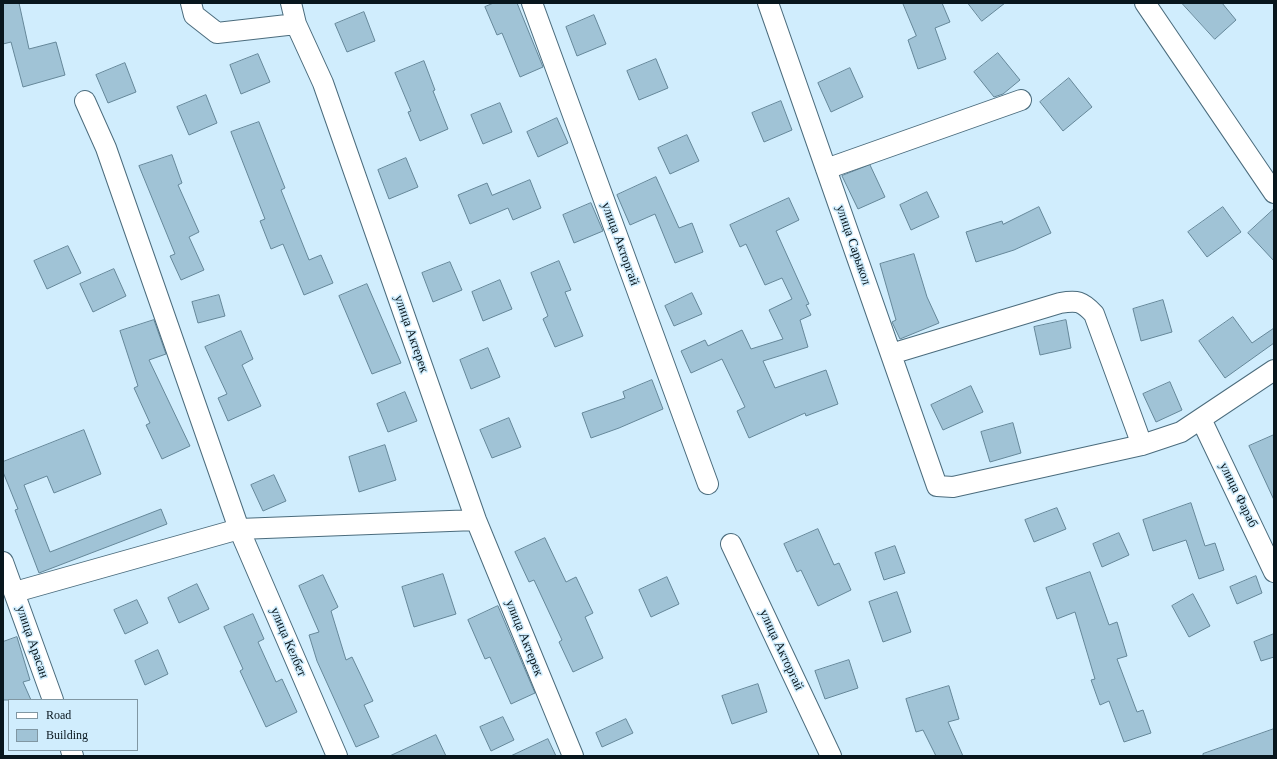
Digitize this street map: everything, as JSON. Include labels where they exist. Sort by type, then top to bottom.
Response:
[{"type":"street","points":[[191,3],[194,15],[217,33],[296,24]]},
{"type":"street","name":"улица Актерек","points":[[291,3],[296,24],[323,82],[476,520],[573,756]]},
{"type":"street","name":"улица Акторгай","points":[[532,3],[708,484]]},
{"type":"street","name":"улица Сарыкол","points":[[768,3],[937,486],[953,487],[1142,445]]},
{"type":"street","points":[[1145,3],[1274,193]]},
{"type":"street","points":[[826,169],[1021,100]]},
{"type":"street","name":"улица Келбет","points":[[85,101],[106,148],[239,529],[337,756]]},
{"type":"street","points":[[891,354],[1060,302],[1074,301],[1085,304],[1094,314],[1142,445],[1181,432],[1274,370]]},
{"type":"street","name":"улица Фараб","points":[[1201,419],[1274,572]]},
{"type":"street","points":[[15,592],[239,529],[476,520]]},
{"type":"street","name":"улица Акторгай","points":[[731,544],[831,756]]},
{"type":"street","name":"улица Арасан","points":[[3,562],[53,699]]},
{"type":"building","points":[[3,3],[19,3],[29,49],[56,42],[65,75],[23,87],[11,42],[3,44]]},
{"type":"building","points":[[494,3],[517,3],[543,67],[520,77],[502,33],[497,35],[485,7]]},
{"type":"building","points":[[903,3],[942,3],[950,22],[935,28],[946,59],[918,69],[908,40],[916,36]]},
{"type":"building","points":[[968,3],[1005,3],[982,21]]},
{"type":"building","points":[[1182,3],[1222,3],[1236,20],[1215,39]]},
{"type":"building","points":[[364,12],[375,41],[347,52],[335,24]]},
{"type":"building","points":[[594,15],[606,44],[577,56],[566,27]]},
{"type":"building","points":[[998,53],[1020,80],[1003,94],[994,97],[974,72]]},
{"type":"building","points":[[258,54],[270,82],[241,94],[230,65]]},
{"type":"building","points":[[656,59],[668,88],[639,100],[627,71]]},
{"type":"building","points":[[424,61],[435,90],[433,91],[448,129],[420,141],[408,112],[411,111],[395,73]]},
{"type":"building","points":[[125,63],[136,92],[108,103],[96,75]]},
{"type":"building","points":[[850,68],[863,97],[831,112],[818,83]]},
{"type":"building","points":[[1069,78],[1092,107],[1063,131],[1040,102]]},
{"type":"building","points":[[206,95],[217,123],[189,135],[177,107]]},
{"type":"building","points":[[781,101],[792,130],[764,142],[752,113]]},
{"type":"building","points":[[500,103],[512,132],[483,144],[471,115]]},
{"type":"building","points":[[557,118],[568,143],[538,157],[527,132]]},
{"type":"building","points":[[259,122],[285,188],[281,190],[309,260],[321,255],[333,283],[304,295],[283,244],[271,249],[260,221],[265,219],[231,132]]},
{"type":"building","points":[[687,135],[699,161],[670,174],[658,148]]},
{"type":"building","points":[[172,155],[182,183],[178,185],[199,232],[189,237],[204,270],[181,280],[170,256],[175,254],[139,166]]},
{"type":"building","points":[[406,158],[418,187],[389,199],[378,170]]},
{"type":"building","points":[[870,165],[885,197],[858,209],[842,176]]},
{"type":"building","points":[[656,177],[679,228],[692,223],[703,252],[675,263],[655,214],[630,225],[617,195]]},
{"type":"building","points":[[530,180],[541,208],[513,220],[508,208],[470,224],[458,195],[487,183],[492,195]]},
{"type":"building","points":[[927,192],[939,217],[911,230],[900,205]]},
{"type":"building","points":[[789,198],[799,220],[776,231],[809,304],[806,305],[811,315],[800,320],[808,347],[763,361],[775,388],[826,370],[838,404],[806,416],[805,413],[749,438],[737,411],[745,407],[722,359],[691,373],[681,351],[705,340],[708,346],[742,330],[751,349],[783,339],[769,310],[792,299],[782,278],[765,285],[746,244],[740,247],[730,225]]},
{"type":"building","points":[[591,203],[603,231],[574,243],[563,215]]},
{"type":"building","points":[[1039,207],[1051,233],[1014,250],[976,262],[966,232],[1002,221],[1003,224]]},
{"type":"building","points":[[1223,207],[1241,232],[1207,257],[1188,232]]},
{"type":"building","points":[[1274,209],[1274,261],[1248,233]]},
{"type":"building","points":[[68,246],[81,273],[47,289],[34,261]]},
{"type":"building","points":[[914,254],[927,297],[939,323],[900,339],[892,322],[896,320],[880,264]]},
{"type":"building","points":[[559,261],[571,290],[565,292],[583,336],[555,347],[543,319],[548,316],[531,273]]},
{"type":"building","points":[[450,262],[462,290],[433,302],[422,273]]},
{"type":"building","points":[[114,269],[126,296],[93,312],[80,284]]},
{"type":"building","points":[[500,280],[512,309],[483,321],[472,292]]},
{"type":"building","points":[[367,284],[401,363],[372,374],[339,296]]},
{"type":"building","points":[[692,293],[702,314],[674,326],[665,306]]},
{"type":"building","points":[[219,295],[225,316],[198,323],[192,302]]},
{"type":"building","points":[[1163,300],[1172,332],[1141,341],[1133,309]]},
{"type":"building","points":[[1233,317],[1252,343],[1274,328],[1274,343],[1225,378],[1199,341]]},
{"type":"building","points":[[154,320],[166,354],[149,360],[190,446],[162,459],[146,425],[150,423],[134,388],[138,386],[120,331]]},
{"type":"building","points":[[1066,320],[1071,348],[1040,355],[1034,327]]},
{"type":"building","points":[[241,331],[253,359],[242,365],[261,406],[228,421],[218,398],[227,394],[205,347]]},
{"type":"building","points":[[488,348],[500,377],[471,389],[460,360]]},
{"type":"building","points":[[652,380],[663,409],[591,438],[582,413],[625,398],[623,392]]},
{"type":"building","points":[[1170,382],[1182,410],[1156,422],[1143,394]]},
{"type":"building","points":[[971,386],[983,412],[943,430],[931,405]]},
{"type":"building","points":[[405,392],[417,421],[388,432],[377,404]]},
{"type":"building","points":[[509,418],[521,447],[492,458],[480,430]]},
{"type":"building","points":[[1013,423],[1021,453],[990,462],[981,432]]},
{"type":"building","points":[[84,430],[101,474],[54,493],[47,476],[24,485],[50,552],[161,509],[167,524],[39,573],[15,510],[18,509],[3,472],[3,462]]},
{"type":"building","points":[[1274,435],[1274,500],[1249,446]]},
{"type":"building","points":[[385,445],[396,480],[359,492],[349,457]]},
{"type":"building","points":[[274,475],[286,501],[263,511],[251,485]]},
{"type":"building","points":[[1191,503],[1205,546],[1215,543],[1224,570],[1199,579],[1186,540],[1153,551],[1143,520]]},
{"type":"building","points":[[1057,508],[1066,529],[1034,542],[1025,520]]},
{"type":"building","points":[[818,529],[834,565],[839,563],[851,590],[818,606],[801,570],[797,572],[784,544]]},
{"type":"building","points":[[1119,533],[1129,555],[1102,567],[1093,544]]},
{"type":"building","points":[[545,538],[566,582],[576,577],[593,613],[585,617],[603,658],[573,672],[559,642],[562,640],[534,580],[529,582],[515,552]]},
{"type":"building","points":[[895,546],[905,573],[884,580],[875,553]]},
{"type":"building","points":[[1090,572],[1109,625],[1117,622],[1127,656],[1117,659],[1137,712],[1143,710],[1151,733],[1124,742],[1109,701],[1100,705],[1091,680],[1095,679],[1075,612],[1057,619],[1046,588]]},
{"type":"building","points":[[443,574],[456,614],[414,627],[402,587]]},
{"type":"building","points":[[323,575],[338,607],[331,611],[346,660],[352,657],[373,701],[364,705],[379,737],[356,747],[317,661],[309,635],[319,632],[299,586]]},
{"type":"building","points":[[1256,576],[1262,593],[1237,604],[1230,587]]},
{"type":"building","points":[[667,577],[679,604],[651,617],[639,590]]},
{"type":"building","points":[[197,584],[209,609],[179,623],[168,598]]},
{"type":"building","points":[[897,592],[911,632],[883,642],[869,602]]},
{"type":"building","points":[[1193,594],[1210,626],[1189,637],[1172,606]]},
{"type":"building","points":[[137,600],[148,623],[125,634],[114,610]]},
{"type":"building","points":[[498,606],[535,693],[511,704],[490,657],[485,659],[468,620]]},
{"type":"building","points":[[253,614],[264,639],[258,642],[276,682],[282,679],[297,712],[266,727],[240,671],[243,669],[224,627]]},
{"type":"building","points":[[1274,634],[1274,657],[1261,661],[1254,642]]},
{"type":"building","points":[[17,637],[30,680],[23,682],[31,699],[3,700],[3,642]]},
{"type":"building","points":[[158,650],[168,674],[145,685],[135,661]]},
{"type":"building","points":[[849,660],[858,688],[825,699],[815,671]]},
{"type":"building","points":[[758,684],[767,712],[732,724],[722,696]]},
{"type":"building","points":[[949,686],[959,719],[948,722],[963,756],[936,756],[923,730],[916,732],[906,699]]},
{"type":"building","points":[[503,717],[514,740],[491,751],[480,727]]},
{"type":"building","points":[[626,719],[633,733],[602,747],[596,733]]},
{"type":"building","points":[[1274,729],[1274,756],[1203,756],[1203,754]]},
{"type":"building","points":[[436,735],[446,756],[390,756]]},
{"type":"building","points":[[548,739],[556,756],[511,756]]}]
